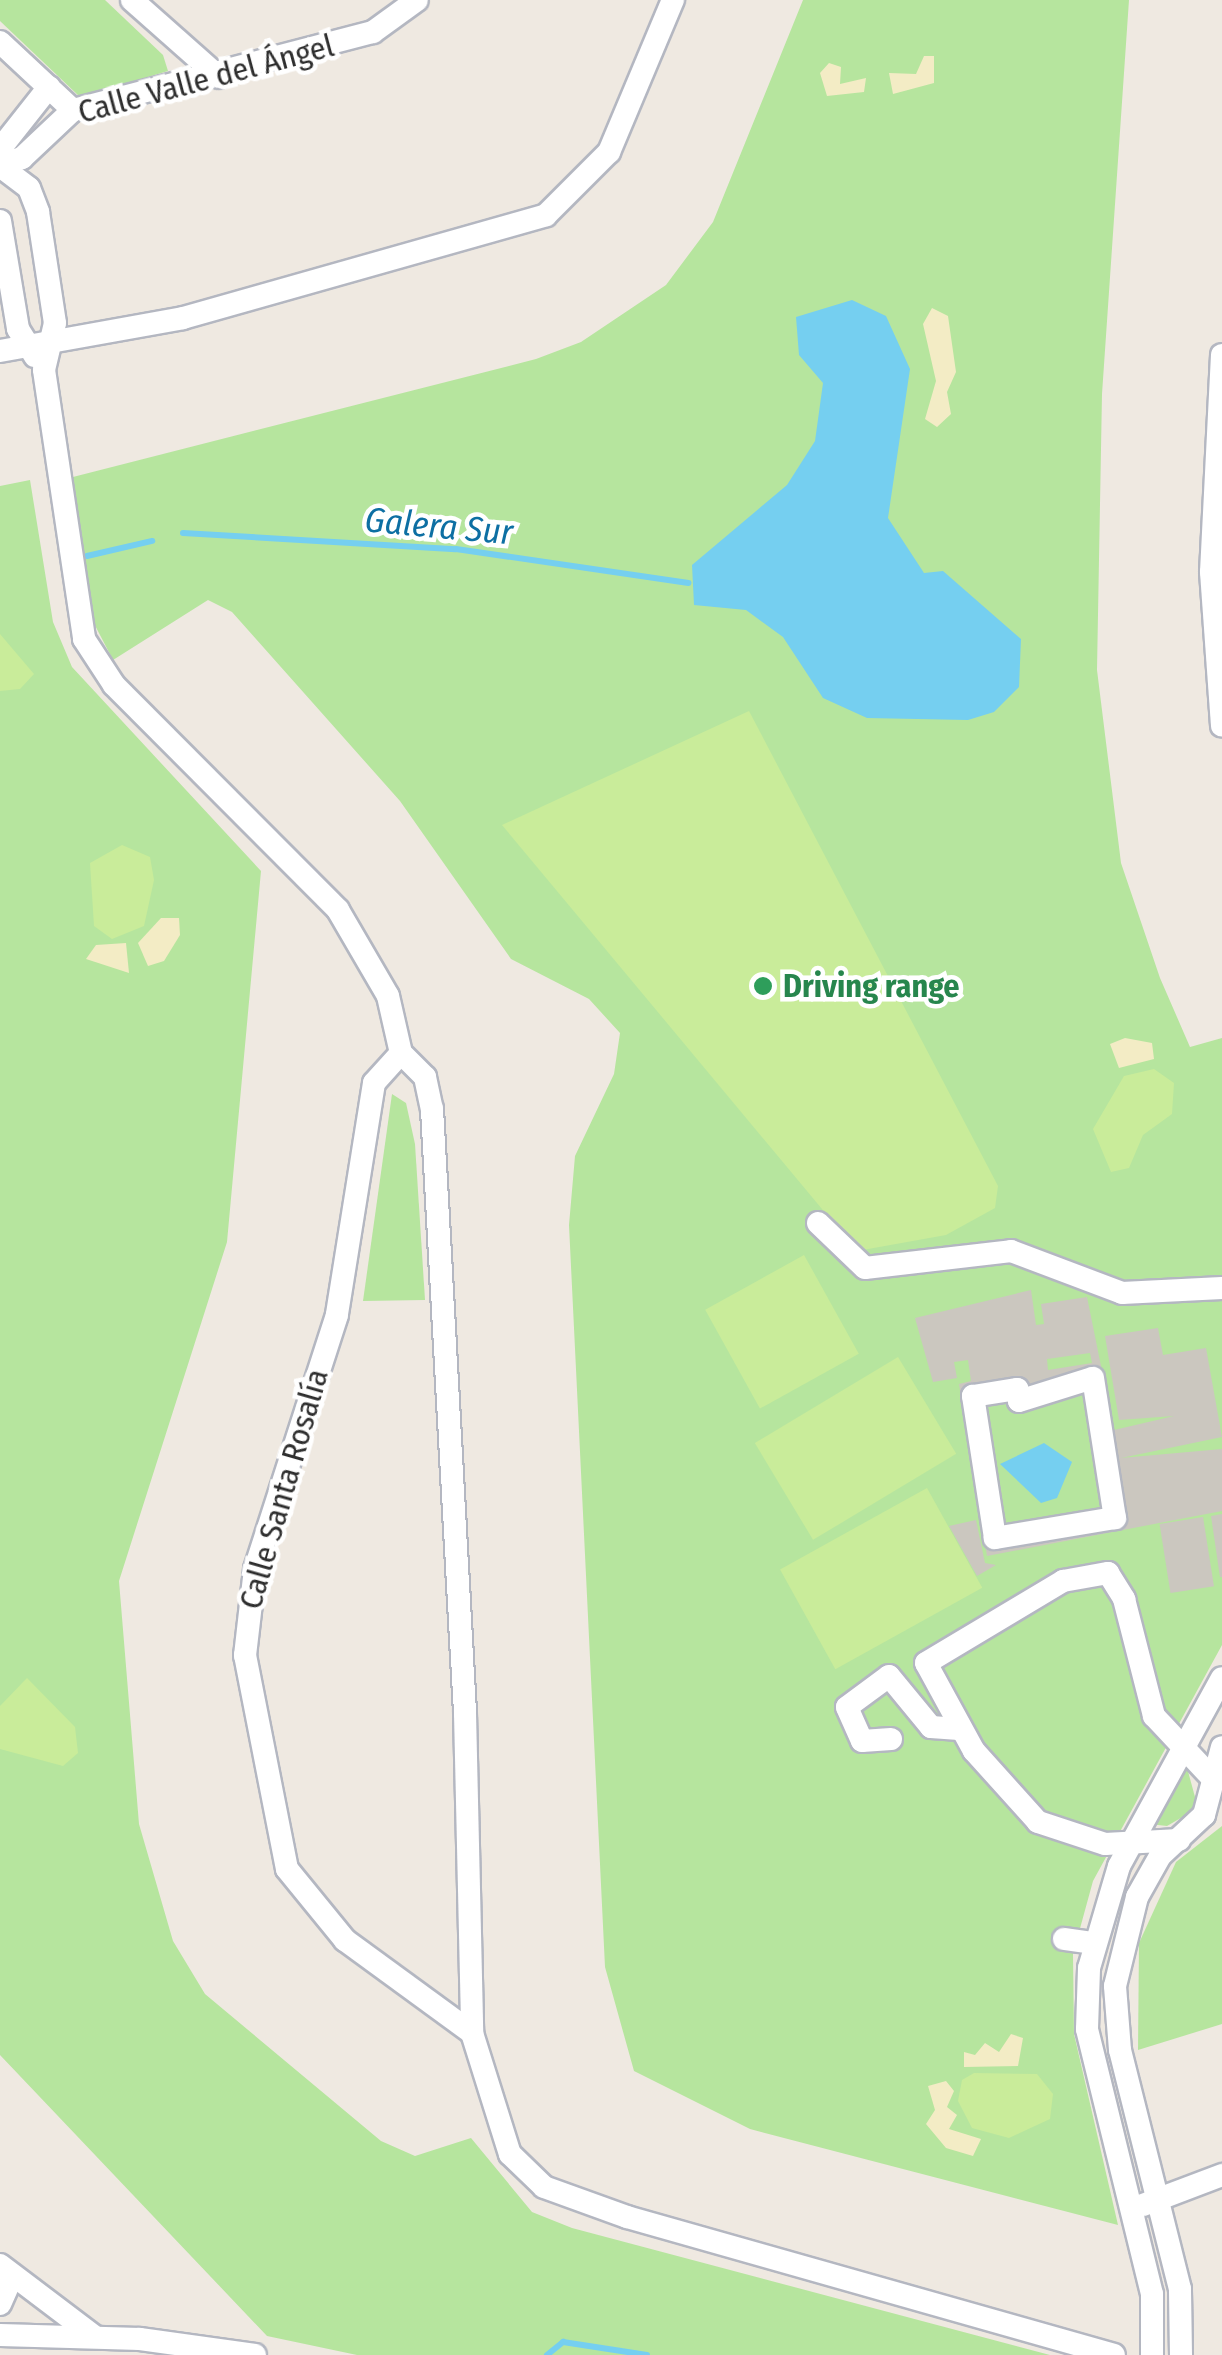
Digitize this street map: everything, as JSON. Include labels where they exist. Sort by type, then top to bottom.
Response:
[{"type":"street","points":[[132,0],[218,77]]},
{"type":"street","points":[[0,351],[183,318],[546,215],[609,152],[673,0]]},
{"type":"street","name":"Calle Valle del Ángel","points":[[0,165],[22,158],[73,110],[218,77],[373,32],[414,1]]},
{"type":"street","points":[[0,42],[73,110]]},
{"type":"street","name":"Calle Valle del Ángel","points":[[0,149],[49,87]]},
{"type":"street","points":[[0,165],[29,188],[38,212],[55,323],[39,344]]},
{"type":"street","points":[[0,221],[39,344],[84,639],[114,685],[338,910],[388,996],[401,1053],[426,1076],[432,1110],[465,1713],[472,2032],[492,2118],[510,2154],[544,2186],[1114,2355]]},
{"type":"street","points":[[1222,355],[1211,572],[1222,726]]},
{"type":"street","name":"Calle Santa Rosalía","points":[[401,1053],[374,1083],[336,1315],[256,1569],[245,1655],[287,1870],[346,1940],[472,2032]]},
{"type":"street","points":[[818,1223],[865,1268],[1011,1250],[1122,1293],[1222,1288]]},
{"type":"street","points":[[1092,1378],[1115,1518],[996,1538],[972,1396],[1017,1389],[1019,1401],[1092,1378]]},
{"type":"street","points":[[1179,1840],[1133,1843],[1053,1830],[974,1751],[959,1730],[928,1660],[1063,1580],[1114,1576],[1136,1664],[1154,1716],[1214,1780]]},
{"type":"street","points":[[891,1739],[862,1741],[847,1707],[889,1676],[931,1727],[959,1730]]},
{"type":"street","points":[[1152,2355],[1152,2294],[1087,2029],[1092,1944],[1133,1843],[1222,1678]]},
{"type":"street","points":[[1182,2355],[1180,2289],[1120,2050],[1115,1986],[1137,1897],[1179,1840],[1204,1815],[1222,1748]]},
{"type":"street","points":[[1064,1939],[1092,1944]]},
{"type":"street","points":[[1131,2210],[1222,2175]]},
{"type":"street","points":[[0,2304],[6,2271],[97,2338]]},
{"type":"street","points":[[0,2335],[97,2338],[255,2355]]},
{"type":"green space","points":[[0,0],[105,0],[163,55],[168,71],[80,97],[0,21]]},
{"type":"green space","points":[[803,0],[1129,0],[1102,394],[1097,670],[1121,863],[1160,978],[1190,1047],[1222,1038],[1222,1645],[1093,1881],[1073,1954],[1074,2034],[1118,2225],[750,2129],[634,2071],[605,1967],[569,1225],[575,1156],[614,1074],[620,1033],[589,999],[511,959],[400,801],[232,612],[208,600],[113,660],[87,610],[69,478],[536,359],[581,342],[666,285],[713,222]]},
{"type":"green space","points":[[30,480],[53,622],[72,667],[261,871],[227,1242],[119,1581],[139,1824],[173,1941],[205,1994],[381,2141],[415,2156],[471,2138],[532,2212],[572,2228],[1050,2355],[357,2355],[267,2336],[0,2055],[0,486]]},
{"type":"green space","points":[[0,634],[34,674],[20,689],[0,691]]},
{"type":"green space","name":"Driving range","points":[[749,711],[998,1186],[995,1208],[946,1235],[857,1251],[502,825]]},
{"type":"green space","points":[[122,845],[150,857],[154,880],[144,926],[112,939],[94,926],[90,863]]},
{"type":"green space","points":[[1154,1069],[1174,1083],[1172,1114],[1143,1135],[1129,1168],[1111,1172],[1093,1129],[1124,1076]]},
{"type":"green space","points":[[392,1094],[406,1103],[415,1144],[425,1300],[363,1301]]},
{"type":"green space","points":[[804,1255],[859,1354],[760,1409],[705,1310]]},
{"type":"green space","points":[[898,1357],[956,1454],[813,1540],[755,1443]]},
{"type":"green space","points":[[927,1488],[982,1588],[835,1669],[780,1569]]},
{"type":"green space","points":[[27,1678],[75,1727],[78,1753],[63,1766],[0,1749],[0,1706]]},
{"type":"green space","points":[[1186,1764],[1198,1808],[1167,1826],[1149,1824]]},
{"type":"green space","points":[[1222,1826],[1222,2024],[1138,2050],[1139,1943],[1176,1862]]},
{"type":"green space","points":[[974,2073],[1037,2074],[1053,2094],[1050,2119],[1009,2138],[972,2128],[958,2101],[962,2080]]},
{"type":"sand","points":[[924,56],[934,56],[934,83],[893,94],[889,73],[916,74]]},
{"type":"sand","points":[[829,63],[841,67],[840,84],[866,78],[864,92],[827,96],[820,73]]},
{"type":"sand","points":[[932,308],[948,316],[956,372],[947,392],[951,414],[937,427],[925,419],[936,381],[923,324]]},
{"type":"sand","points":[[161,918],[179,918],[180,935],[164,961],[148,966],[138,943]]},
{"type":"sand","points":[[126,943],[129,973],[86,959],[96,945]]},
{"type":"sand","points":[[1125,1038],[1152,1043],[1154,1059],[1119,1068],[1110,1044]]},
{"type":"sand","points":[[1011,2034],[1023,2038],[1018,2066],[964,2067],[964,2052],[975,2055],[985,2043],[999,2052]]},
{"type":"sand","points":[[946,2081],[954,2091],[947,2107],[957,2115],[949,2129],[981,2139],[973,2156],[946,2148],[926,2124],[935,2110],[928,2086]]},
{"type":"water","points":[[852,300],[886,316],[910,369],[888,518],[924,573],[943,571],[1021,639],[1019,687],[994,712],[968,720],[867,718],[823,698],[783,637],[746,610],[694,605],[692,565],[787,485],[815,441],[823,383],[799,355],[796,317]]},
{"type":"water","points":[[1044,1443],[1072,1462],[1057,1498],[1041,1503],[1000,1464]]},
{"type":"building","points":[[1031,1290],[1036,1325],[1044,1324],[1041,1304],[1087,1297],[1114,1430],[1174,1416],[1119,1420],[1105,1336],[1158,1328],[1163,1355],[1206,1348],[1222,1437],[1121,1458],[1222,1449],[1222,1511],[987,1556],[959,1384],[971,1381],[968,1360],[954,1362],[957,1378],[933,1382],[915,1318]],"holes":[[[1090,1353],[1092,1363],[1048,1370],[1047,1359]],[[1093,1378],[1115,1518],[995,1538],[973,1396]]]},
{"type":"building","points":[[1222,1514],[1222,1577],[1220,1577],[1211,1516]]},
{"type":"building","points":[[1203,1517],[1214,1586],[1170,1593],[1160,1524]]},
{"type":"building","points":[[976,1520],[985,1563],[996,1565],[977,1576],[949,1526]]},
{"type":"waterway","name":"Galera Sur","points":[[183,533],[456,549],[689,583]]},
{"type":"waterway","name":"Galera Sur","points":[[87,556],[152,541]]},
{"type":"waterway","points":[[547,2355],[563,2342],[647,2355]]},
{"type":"place","name":"Driving range","points":[[763,986]]}]
